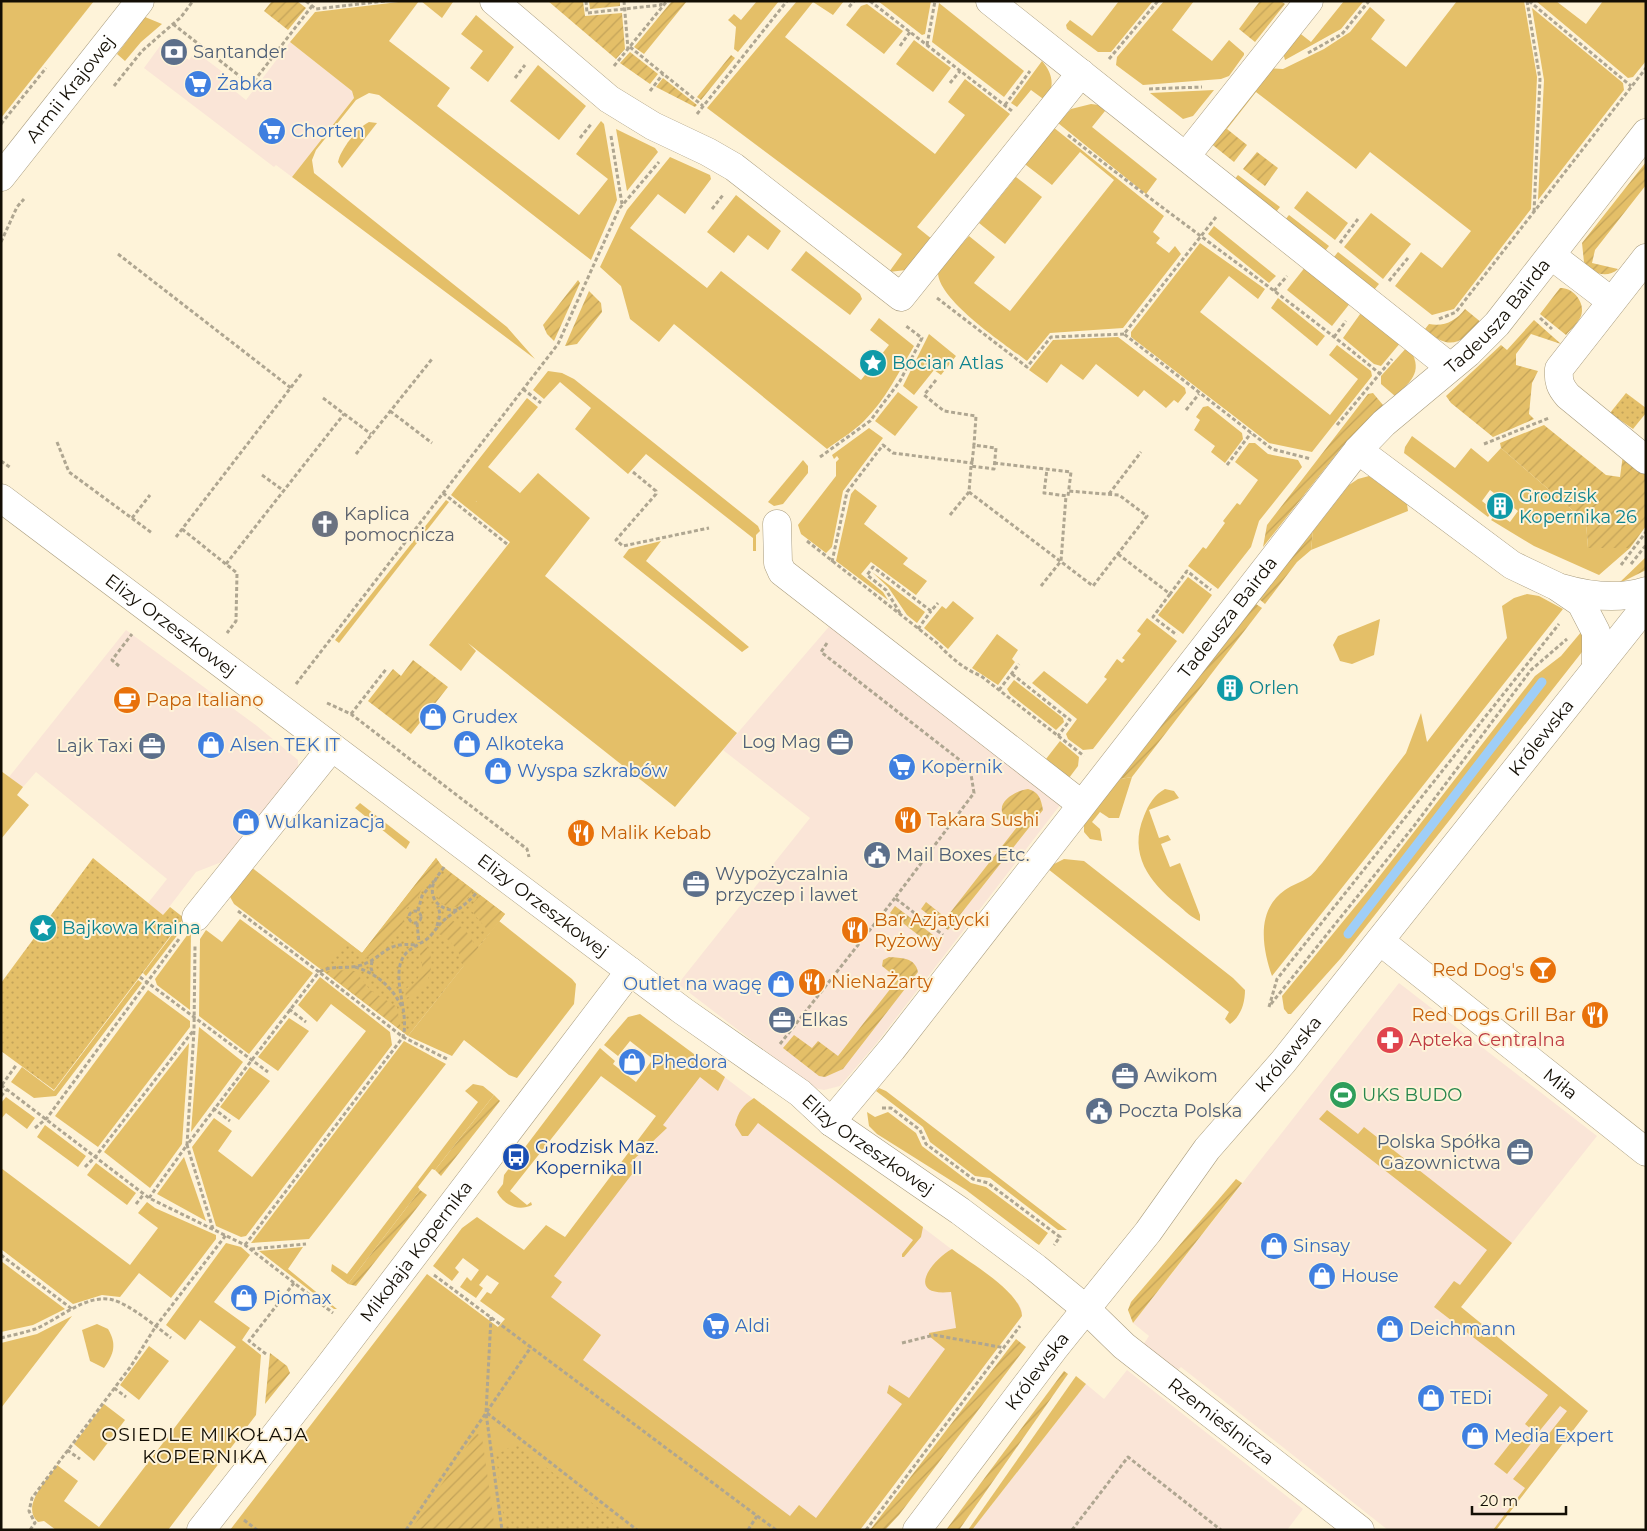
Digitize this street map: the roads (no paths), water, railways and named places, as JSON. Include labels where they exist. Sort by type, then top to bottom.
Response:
[{"type":"street","name":"Armii Krajowej","points":[[1,178],[140,1]]},
{"type":"street","points":[[494,1],[595,87],[633,114],[734,167],[901,297],[1041,123],[1093,68]]},
{"type":"street","points":[[990,1],[1048,47],[1093,68],[1186,156],[1450,367]]},
{"type":"street","points":[[1186,156],[1309,1]]},
{"type":"street","name":"Tadeusza Bairda","points":[[831,1122],[892,1049],[1358,450],[1384,423],[1497,324],[1552,256],[1646,133]]},
{"type":"street","points":[[1552,256],[1611,301]]},
{"type":"street","points":[[1644,453],[1579,405],[1561,388],[1558,378],[1559,369],[1646,258]]},
{"type":"street","points":[[1358,450],[1512,565],[1591,602],[1646,591]]},
{"type":"street","name":"Elizy Orzeszkowej","points":[[1,498],[630,971],[800,1093],[831,1122],[960,1211],[1086,1308]]},
{"type":"street","points":[[777,524],[778,563],[782,572],[1082,804]]},
{"type":"street","points":[[1591,602],[1596,632],[1596,668]]},
{"type":"street","name":"Królewska","points":[[917,1530],[1086,1308],[1148,1232],[1207,1149],[1283,1062],[1646,606]]},
{"type":"street","points":[[196,917],[214,892],[332,747]]},
{"type":"street","name":"Miła","points":[[1380,941],[1646,1152]]},
{"type":"street","name":"Mikołaja Kopernika","points":[[201,1530],[327,1370],[630,971]]},
{"type":"street","name":"Rzemieślnicza","points":[[1086,1308],[1124,1346],[1360,1530]]},
{"type":"waterway","points":[[1348,934],[1542,682]]},
{"type":"place","name":"Santander","points":[[174,52]]},
{"type":"place","name":"Żabka","points":[[198,84]]},
{"type":"place","name":"Chorten","points":[[272,131]]},
{"type":"place","name":"Bocian Atlas","points":[[873,363]]},
{"type":"place","name":"Grodzisk Kopernika 26","points":[[1500,506]]},
{"type":"place","name":"Kaplica pomocnicza","points":[[325,524]]},
{"type":"place","name":"Orlen","points":[[1230,688]]},
{"type":"place","name":"Papa Italiano","points":[[127,700]]},
{"type":"place","name":"Grudex","points":[[433,717]]},
{"type":"place","name":"Log Mag","points":[[840,742]]},
{"type":"place","name":"Alkoteka","points":[[467,744]]},
{"type":"place","name":"Alsen TEK IT","points":[[211,745]]},
{"type":"place","name":"Lajk Taxi","points":[[152,746]]},
{"type":"place","name":"Kopernik","points":[[902,767]]},
{"type":"place","name":"Wyspa szkrabów","points":[[498,771]]},
{"type":"place","name":"Takara Sushi","points":[[908,820]]},
{"type":"place","name":"Wulkanizacja","points":[[246,822]]},
{"type":"place","name":"Malik Kebab","points":[[581,833]]},
{"type":"place","name":"Mail Boxes Etc.","points":[[877,855]]},
{"type":"place","name":"Wypożyczalnia przyczep i lawet","points":[[696,884]]},
{"type":"place","name":"Bajkowa Kraina","points":[[43,928]]},
{"type":"place","name":"Bar Azjatycki Ryżowy","points":[[855,930]]},
{"type":"place","name":"Red Dog's","points":[[1543,970]]},
{"type":"place","name":"NieNaŻarty","points":[[812,982]]},
{"type":"place","name":"Outlet na wagę","points":[[781,984]]},
{"type":"place","name":"Red Dogs Grill Bar","points":[[1595,1015]]},
{"type":"place","name":"Elkas","points":[[782,1020]]},
{"type":"place","name":"Apteka Centralna","points":[[1390,1040]]},
{"type":"place","name":"Phedora","points":[[632,1062]]},
{"type":"place","name":"Awikom","points":[[1125,1076]]},
{"type":"place","name":"UKS BUDO","points":[[1343,1095]]},
{"type":"place","name":"Poczta Polska","points":[[1099,1111]]},
{"type":"place","name":"Polska Spółka Gazownictwa","points":[[1520,1152]]},
{"type":"place","name":"Grodzisk Maz. Kopernika II","points":[[516,1157]]},
{"type":"place","name":"Sinsay","points":[[1274,1246]]},
{"type":"place","name":"House","points":[[1322,1276]]},
{"type":"place","name":"Piomax","points":[[244,1298]]},
{"type":"place","name":"Aldi","points":[[716,1326]]},
{"type":"place","name":"Deichmann","points":[[1390,1329]]},
{"type":"place","name":"TEDi","points":[[1431,1398]]},
{"type":"place","name":"Media Expert","points":[[1475,1436]]},
{"type":"district","name":"OSIEDLE MIKOŁAJA KOPERNIKA","points":[[205,1445]]}]
